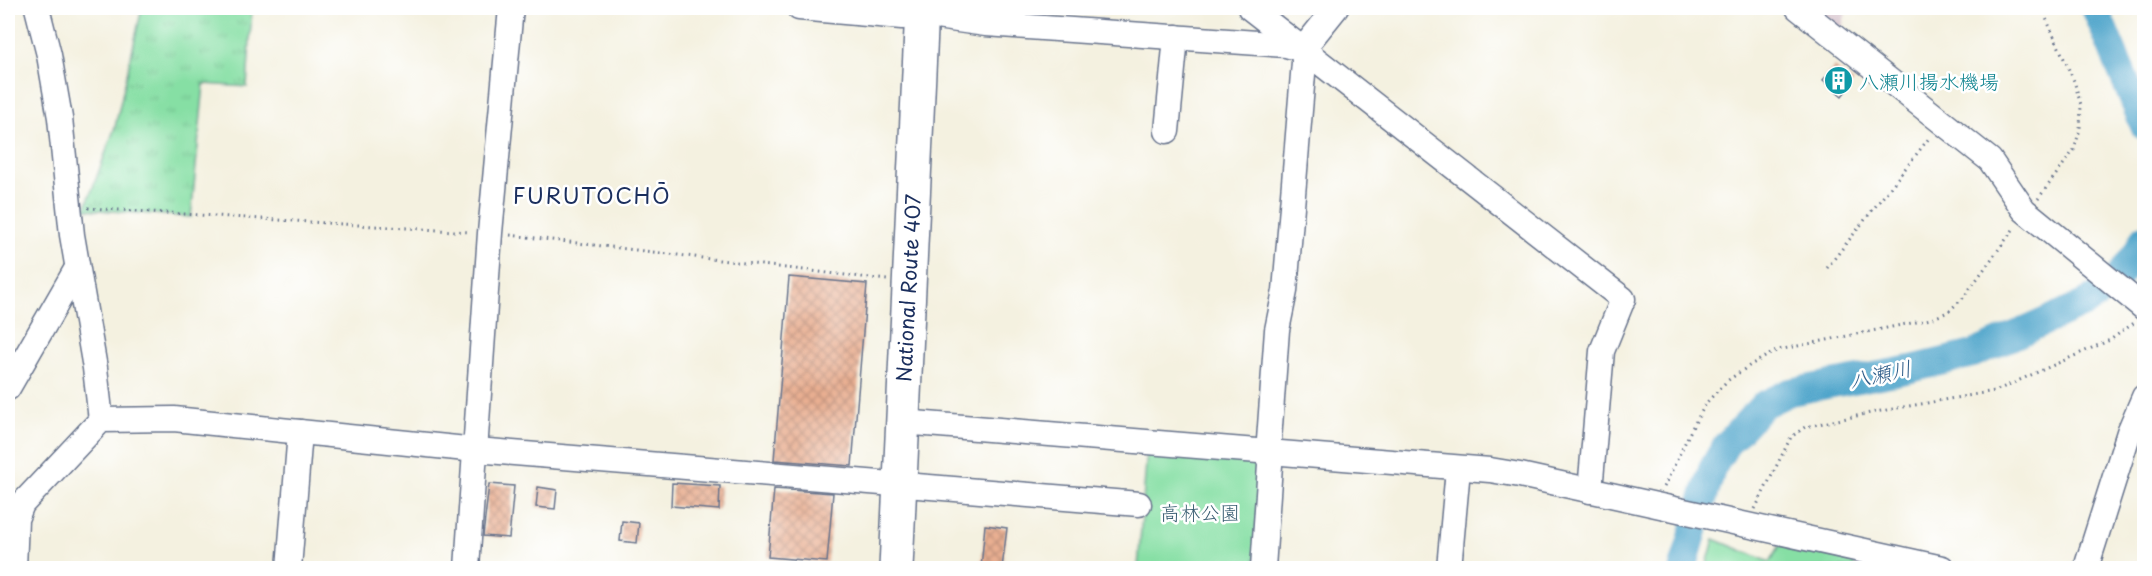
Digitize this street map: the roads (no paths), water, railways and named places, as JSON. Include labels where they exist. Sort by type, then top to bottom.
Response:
[{"type":"highway","name":"National Route 407","points":[[896,568],[922,11]]},
{"type":"street","points":[[37,8],[49,55],[60,118],[77,268],[95,368],[101,420]]},
{"type":"street","points":[[467,568],[490,233],[511,8]]},
{"type":"street","points":[[799,8],[902,17],[922,11],[992,16],[1176,37],[1287,45],[1303,49]]},
{"type":"street","points":[[1250,8],[1623,299],[1602,351],[1590,491]]},
{"type":"street","points":[[1263,568],[1277,330],[1285,291],[1304,62],[1303,49],[1336,8]]},
{"type":"street","points":[[1798,8],[1989,160],[2024,210],[2139,308]]},
{"type":"street","points":[[1167,131],[1176,37]]},
{"type":"street","points":[[8,388],[77,268]]},
{"type":"street","points":[[2086,568],[2129,432],[2145,397]]},
{"type":"street","points":[[14,568],[16,519],[22,504],[101,420],[174,419],[476,450],[1139,504]]},
{"type":"street","points":[[902,423],[1490,470],[1725,520],[1908,565],[1942,568]]},
{"type":"street","points":[[289,568],[300,432]]},
{"type":"street","points":[[1449,568],[1458,469]]},
{"type":"waterway","name":"八瀬川","points":[[2095,8],[2144,126]]},
{"type":"waterway","name":"八瀬川","points":[[1683,568],[1712,469],[1726,445],[1763,405],[1790,392],[1911,369],[1973,354],[2086,303],[2112,286],[2137,252],[2144,238]]},
{"type":"place","name":"八瀬川揚水機場","points":[[1838,81]]},
{"type":"district","name":"FURUTOCHŌ","points":[[592,194]]},
{"type":"park label","name":"高林公園","points":[[1200,512]]}]
